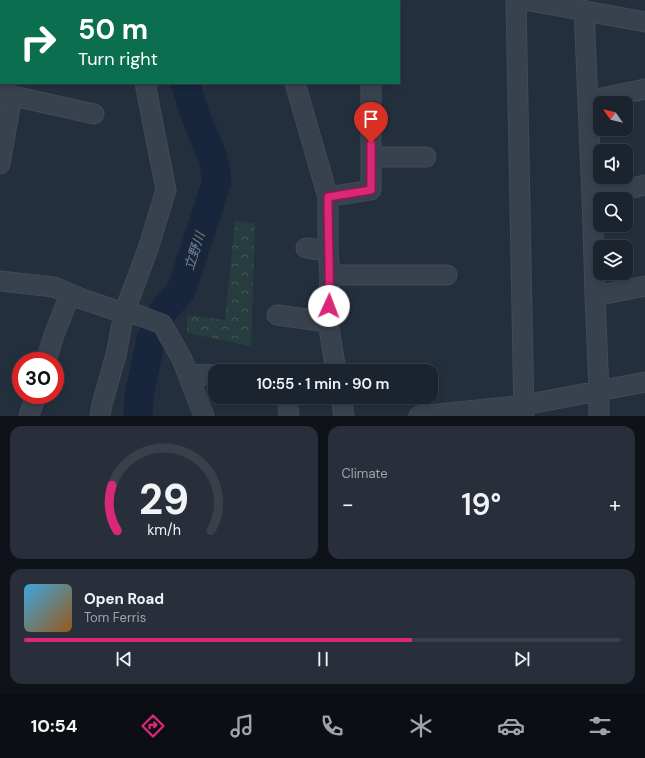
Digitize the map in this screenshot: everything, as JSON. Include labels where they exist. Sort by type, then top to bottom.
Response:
[{"type":"street","points":[[325,0],[347,0]]},
{"type":"street","points":[[516,0],[524,410]]},
{"type":"street","points":[[525,0],[645,22]]},
{"type":"street","points":[[584,10],[599,416]]},
{"type":"street","points":[[100,416],[116,355],[131,314],[148,249],[166,190],[145,84]]},
{"type":"street","points":[[295,84],[328,197],[328,250],[330,275],[328,322],[335,364]]},
{"type":"street","points":[[328,197],[371,190],[371,84]]},
{"type":"street","points":[[588,101],[645,89]]},
{"type":"street","points":[[0,164],[6,94],[94,114]]},
{"type":"street","points":[[371,158],[426,157]]},
{"type":"street","points":[[592,197],[645,185]]},
{"type":"street","points":[[306,248],[328,250]]},
{"type":"street","points":[[330,275],[447,276]]},
{"type":"street","points":[[0,281],[54,287],[82,299],[162,324],[182,360],[204,416]]},
{"type":"street","points":[[595,296],[645,286]]},
{"type":"street","points":[[49,352],[70,294]]},
{"type":"street","points":[[277,316],[328,322]]},
{"type":"street","points":[[188,374],[208,375]]},
{"type":"street","points":[[426,416],[524,410],[599,391],[645,382]]},
{"type":"street","points":[[29,416],[33,404]]},
{"type":"street","points":[[288,404],[289,416]]},
{"type":"street","points":[[342,404],[344,416]]},
{"type":"green space","points":[[235,221],[255,223],[251,346],[187,333],[187,315],[225,320]]},
{"type":"waterway","name":"立野川","points":[[138,416],[139,396],[151,339],[163,311],[181,291],[217,181],[213,158],[196,117],[185,84]]},
{"type":"route","points":[[329,306],[330,275],[328,250],[328,197],[371,190],[371,143]]}]
